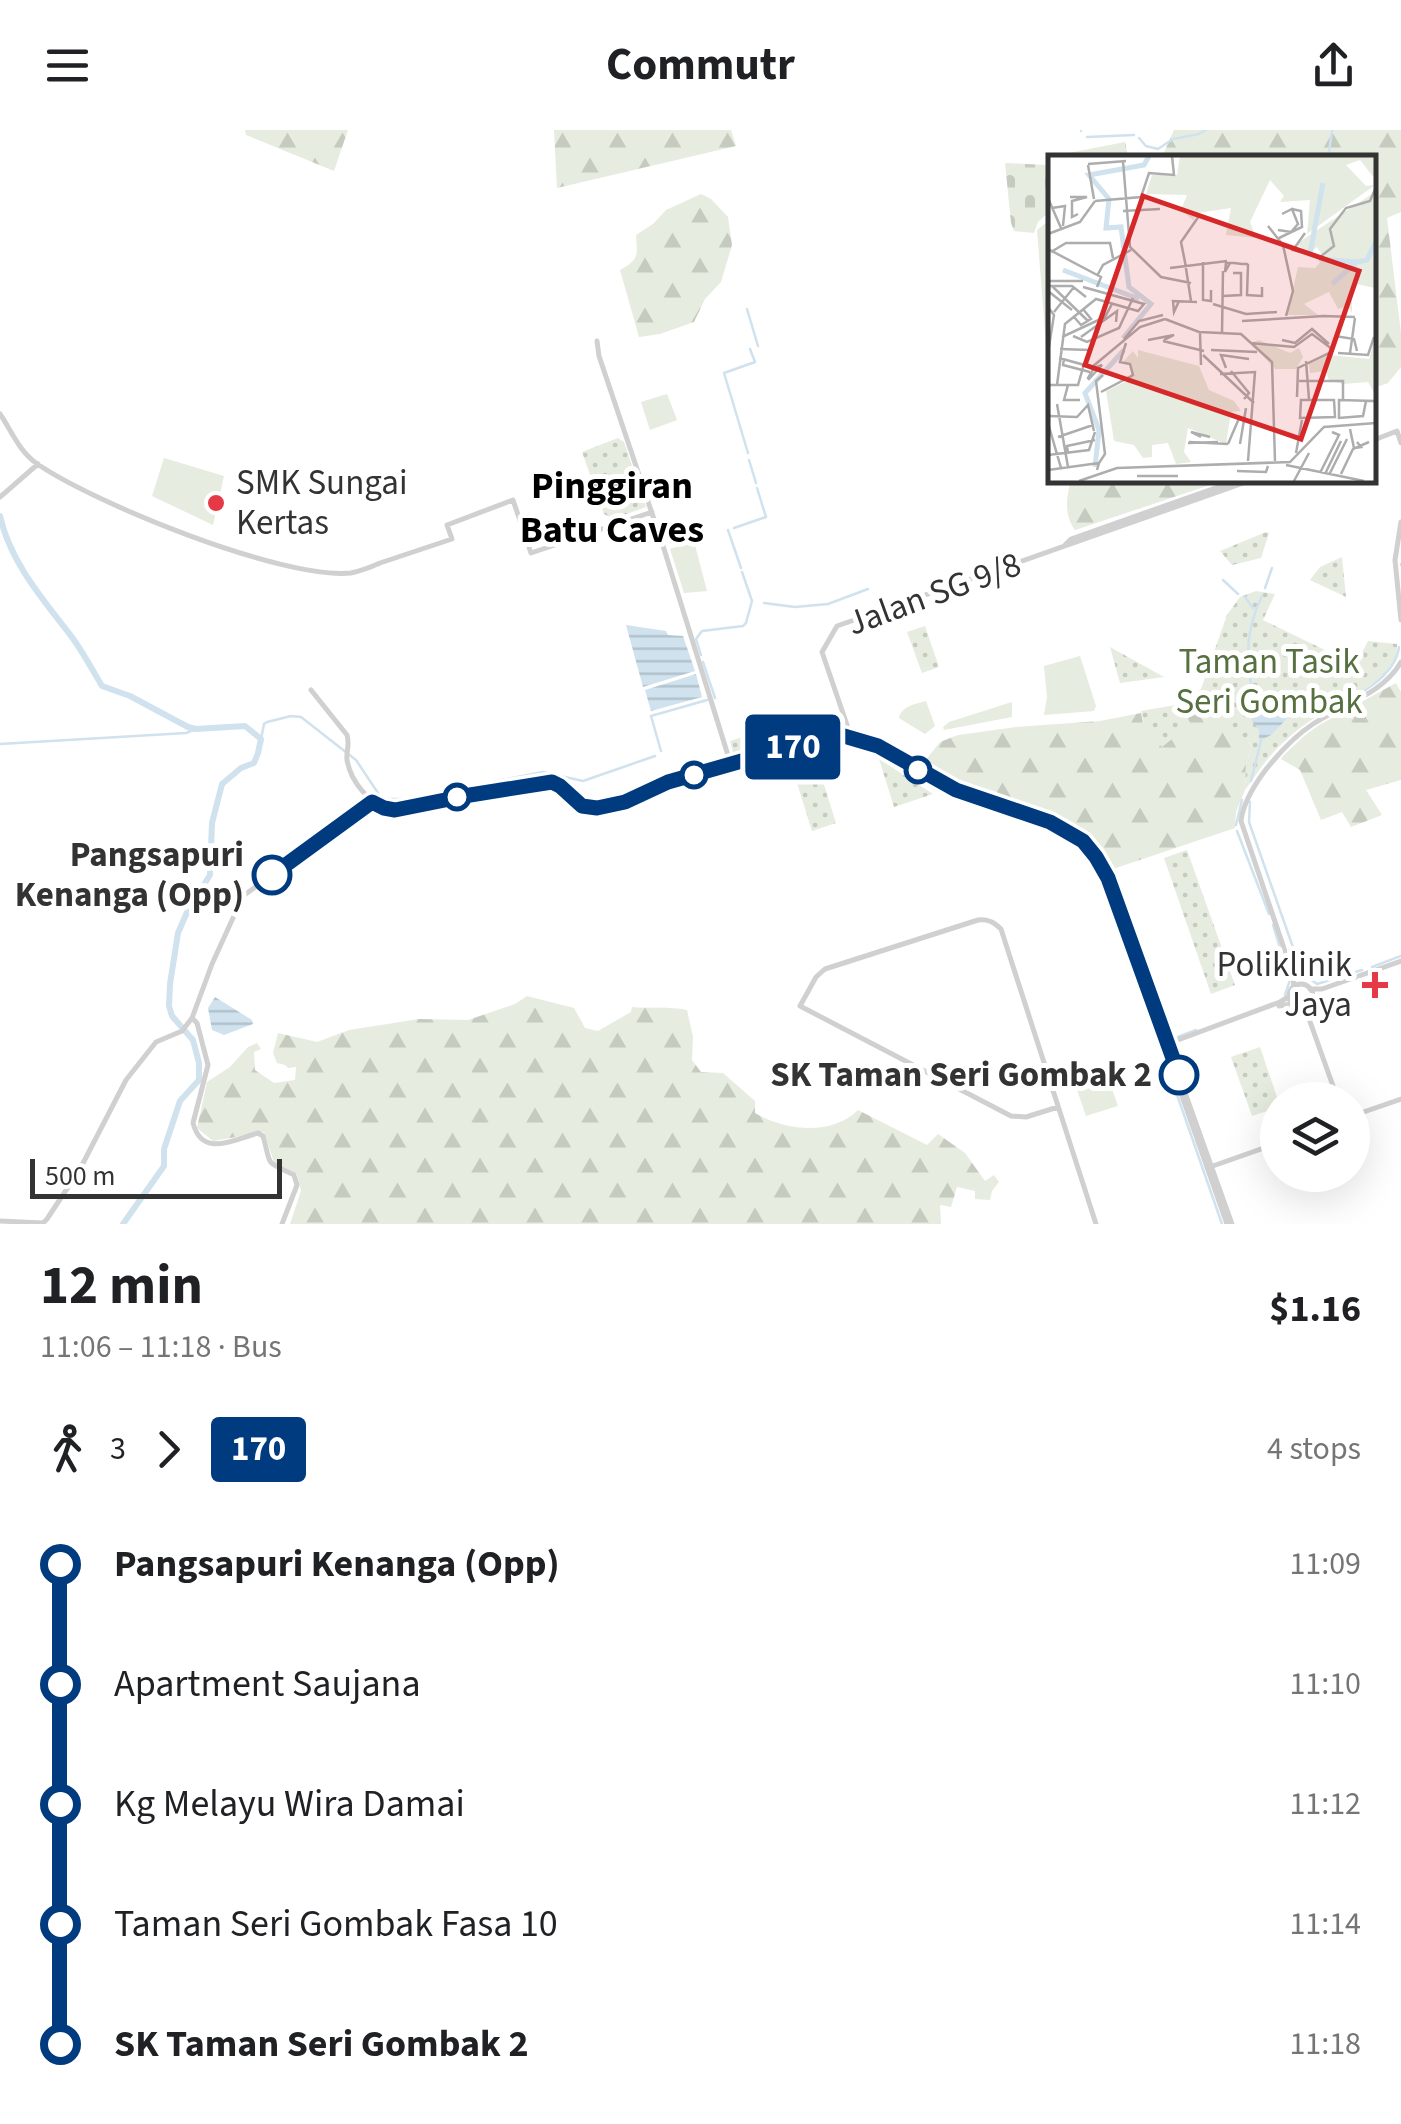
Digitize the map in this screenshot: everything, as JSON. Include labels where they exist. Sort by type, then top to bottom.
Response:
[{"type":"street","points":[[597,341],[731,765]]},
{"type":"street","points":[[0,414],[20,447],[38,464],[90,492],[263,561],[324,573],[353,572],[452,539],[447,524],[513,500],[531,553],[652,512]]},
{"type":"street","points":[[1376,439],[1397,432],[1401,444]]},
{"type":"street","points":[[0,497],[38,464]]},
{"type":"street","name":"Jalan SG 9/8","points":[[1067,544],[1233,482]]},
{"type":"street","name":"Jalan SG 9/8","points":[[844,736],[846,726],[822,652],[837,626],[1246,482]]},
{"type":"street","points":[[1401,522],[1395,560],[1401,620]]},
{"type":"street","points":[[1292,1004],[1294,978],[1242,821],[1244,806],[1258,780],[1297,735],[1371,692],[1401,662]]},
{"type":"street","points":[[312,690],[350,742],[348,752],[354,777],[372,802],[384,808],[395,810],[552,782],[591,809],[625,802],[668,782],[826,737],[844,736],[878,746],[945,790],[1062,830],[1082,844],[1094,859],[1110,892],[1230,1224]]},
{"type":"street","points":[[728,754],[743,761]]},
{"type":"street","points":[[717,770],[728,754]]},
{"type":"street","points":[[904,762],[968,794],[1064,829],[1089,847],[1110,883],[1230,1224]]},
{"type":"street","points":[[0,1221],[43,1223],[80,1168],[126,1080],[156,1042],[190,1021],[242,896],[372,802]]},
{"type":"street","points":[[1058,1107],[1019,1118],[1011,1116],[800,1006],[816,977],[826,969],[978,920],[990,921],[1001,929],[1096,1224]]},
{"type":"street","points":[[1312,992],[1401,962]]},
{"type":"street","points":[[1294,978],[1312,992]]},
{"type":"street","points":[[1167,1046],[1280,1002],[1302,985]]},
{"type":"street","points":[[1308,1016],[1312,992]]},
{"type":"street","points":[[1167,1046],[1292,1004],[1308,1016],[1332,1082]]},
{"type":"street","points":[[1300,1008],[1309,1006]]},
{"type":"street","points":[[190,1021],[197,1023],[208,1065],[193,1123],[195,1132],[212,1145],[258,1133],[263,1136],[269,1162],[294,1175],[297,1185],[282,1224]]},
{"type":"street","points":[[1370,1110],[1401,1099]]},
{"type":"street","points":[[1210,1167],[1260,1149]]},
{"type":"street","points":[[1208,1155],[1224,1162]]},
{"type":"street","points":[[1216,1176],[1224,1162]]},
{"type":"green space","points":[[245,130],[348,130],[334,171],[246,135]]},
{"type":"green space","points":[[554,130],[731,130],[736,146],[557,188]]},
{"type":"green space","points":[[1174,130],[1401,130],[1401,212],[1387,218],[1401,333],[1401,367],[1388,383],[1376,387],[1376,155],[1163,155]]},
{"type":"green space","points":[[1125,142],[1128,155],[1058,155]]},
{"type":"green space","points":[[1005,163],[1048,165],[1048,213],[1034,233],[1014,231]]},
{"type":"green space","points":[[701,194],[728,217],[732,245],[721,282],[705,299],[694,322],[639,337],[620,270],[636,256],[636,235],[666,210]]},
{"type":"green space","points":[[1048,221],[1048,348],[1046,344],[1037,230]]},
{"type":"green space","points":[[667,394],[677,420],[650,430],[641,402]]},
{"type":"green space","points":[[618,438],[624,442],[646,507],[613,519],[604,514],[582,452]]},
{"type":"green space","points":[[164,458],[224,476],[213,525],[152,496]]},
{"type":"green space","points":[[1071,482],[1219,482],[1075,530],[1069,518]]},
{"type":"green space","points":[[1269,533],[1261,558],[1232,565],[1220,551]]},
{"type":"green space","points":[[694,541],[707,591],[684,593],[670,549]]},
{"type":"green space","points":[[1342,557],[1346,597],[1310,580],[1320,567]]},
{"type":"green space","name":"Taman Tasik Seri Gombak","points":[[1256,591],[1275,594],[1263,620],[1356,665],[1368,641],[1397,644],[1396,656],[1379,679],[1296,731],[1245,790],[1246,764],[1252,746],[1240,741],[1241,734],[1229,724],[1226,712],[1207,700],[1184,704],[1182,710],[1191,724],[1162,747],[1148,731],[1141,711],[1176,705],[1201,689],[1227,615],[1240,597]]},
{"type":"green space","points":[[925,626],[939,667],[922,673],[907,632]]},
{"type":"green space","points":[[1110,647],[1164,677],[1120,683]]},
{"type":"green space","points":[[1080,656],[1096,706],[1094,711],[1044,715],[1044,666]]},
{"type":"green space","points":[[1396,683],[1401,692],[1401,780],[1366,790],[1382,815],[1351,827],[1342,812],[1321,820],[1300,770],[1281,759],[1319,725]]},
{"type":"green space","points":[[1207,700],[1227,712],[1228,720],[1252,746],[1235,828],[1110,870],[1088,841],[1066,824],[957,786],[921,766],[940,742],[958,735],[1100,721],[1141,713],[1143,723],[1182,710],[1184,704],[1192,701],[1196,704]]},
{"type":"green space","points":[[926,701],[935,726],[925,734],[899,718],[906,708]]},
{"type":"green space","points":[[1012,702],[1012,717],[944,730],[949,722]]},
{"type":"green space","points":[[771,728],[770,746],[734,756],[730,741]]},
{"type":"green space","points":[[879,759],[933,794],[894,807]]},
{"type":"green space","points":[[821,775],[836,823],[812,831],[797,783]]},
{"type":"green space","points":[[1187,850],[1235,985],[1211,994],[1164,858]]},
{"type":"green space","points":[[527,996],[574,1008],[585,1028],[598,1031],[631,1012],[632,1007],[687,1010],[693,1037],[692,1060],[701,1072],[723,1073],[755,1101],[755,1113],[780,1124],[808,1128],[835,1124],[858,1110],[927,1145],[938,1134],[965,1153],[985,1181],[994,1175],[999,1182],[990,1200],[975,1199],[975,1191],[957,1187],[951,1207],[940,1205],[941,1224],[290,1224],[301,1191],[297,1174],[274,1162],[264,1132],[213,1141],[197,1128],[207,1082],[230,1067],[248,1047],[257,1043],[261,1049],[254,1052],[255,1070],[274,1083],[295,1080],[296,1067],[277,1063],[273,1053],[278,1033],[317,1042],[349,1030],[419,1019],[468,1020]]},
{"type":"green space","points":[[1260,1047],[1272,1082],[1260,1082],[1260,1113],[1252,1116],[1231,1057]]},
{"type":"green space","points":[[1100,1083],[1102,1089],[1111,1086],[1118,1106],[1086,1116],[1077,1090]]},
{"type":"water","points":[[626,625],[683,636],[695,671],[643,687]]},
{"type":"water","points":[[696,674],[702,697],[651,711],[645,690]]},
{"type":"water","points":[[1253,696],[1267,700],[1287,697],[1291,700],[1283,706],[1293,703],[1297,708],[1261,740],[1252,721]]},
{"type":"water","points":[[215,997],[253,1024],[224,1035],[212,1030],[208,1008]]},
{"type":"waterway","points":[[1139,138],[1146,146],[1158,149],[1173,139],[1206,130]]},
{"type":"waterway","points":[[1326,155],[1332,130]]},
{"type":"waterway","points":[[1087,137],[1134,135]]},
{"type":"waterway","points":[[747,309],[758,346]]},
{"type":"waterway","points":[[748,453],[724,373],[755,362],[750,349]]},
{"type":"waterway","points":[[749,460],[756,483]]},
{"type":"waterway","points":[[734,528],[766,517],[757,488]]},
{"type":"waterway","points":[[0,516],[19,563],[102,686],[130,696],[188,727],[245,726],[261,739],[254,763],[222,784],[212,823],[210,875],[178,933],[169,1006],[172,1016],[193,1040],[199,1080],[180,1101],[164,1149],[164,1166],[123,1224]]},
{"type":"waterway","points":[[728,530],[741,568]]},
{"type":"waterway","points":[[1265,588],[1272,568]]},
{"type":"waterway","points":[[701,655],[696,639],[702,631],[746,623],[752,601],[742,572]]},
{"type":"waterway","points":[[1223,580],[1238,594]]},
{"type":"waterway","points":[[764,603],[795,607],[828,604],[868,589]]},
{"type":"waterway","points":[[1254,696],[1248,645],[1262,596]]},
{"type":"waterway","points":[[1245,597],[1253,608]]},
{"type":"waterway","points":[[1297,708],[1329,706],[1362,693],[1382,677],[1399,647]]},
{"type":"waterway","points":[[703,662],[715,698]]},
{"type":"waterway","points":[[661,751],[651,716],[707,700]]},
{"type":"waterway","points":[[261,739],[267,722],[301,717],[356,760],[380,796],[403,799]]},
{"type":"waterway","points":[[0,744],[186,733],[196,729]]},
{"type":"waterway","points":[[1251,781],[1261,741]]},
{"type":"waterway","points":[[411,798],[543,772],[583,781],[655,756]]},
{"type":"waterway","points":[[1236,825],[1242,800]]},
{"type":"waterway","points":[[1250,802],[1249,822],[1302,973],[1317,984],[1362,970]]},
{"type":"waterway","points":[[1237,831],[1269,914]]},
{"type":"waterway","points":[[1273,925],[1290,980],[1285,995]]},
{"type":"waterway","points":[[1372,967],[1401,956]]},
{"type":"waterway","points":[[1175,1038],[1196,1030]]},
{"type":"waterway","points":[[1159,1043],[1222,1224]]},
{"type":"bus line","name":"170","points":[[272,875],[372,802],[395,810],[552,782],[591,809],[625,802],[668,782],[826,737],[858,739],[968,794],[1050,822],[1089,847],[1110,883],[1179,1075]]},
{"type":"place","name":"SMK Sungai Kertas","points":[[216,503]]},
{"type":"place","name":"Pangsapuri Kenanga (Opp)","points":[[272,875]]},
{"type":"place","name":"Poliklinik Jaya","points":[[1375,985]]},
{"type":"place","name":"SK Taman Seri Gombak 2","points":[[1179,1075]]},
{"type":"district","name":"Pinggiran Batu Caves","points":[[612,508]]}]
